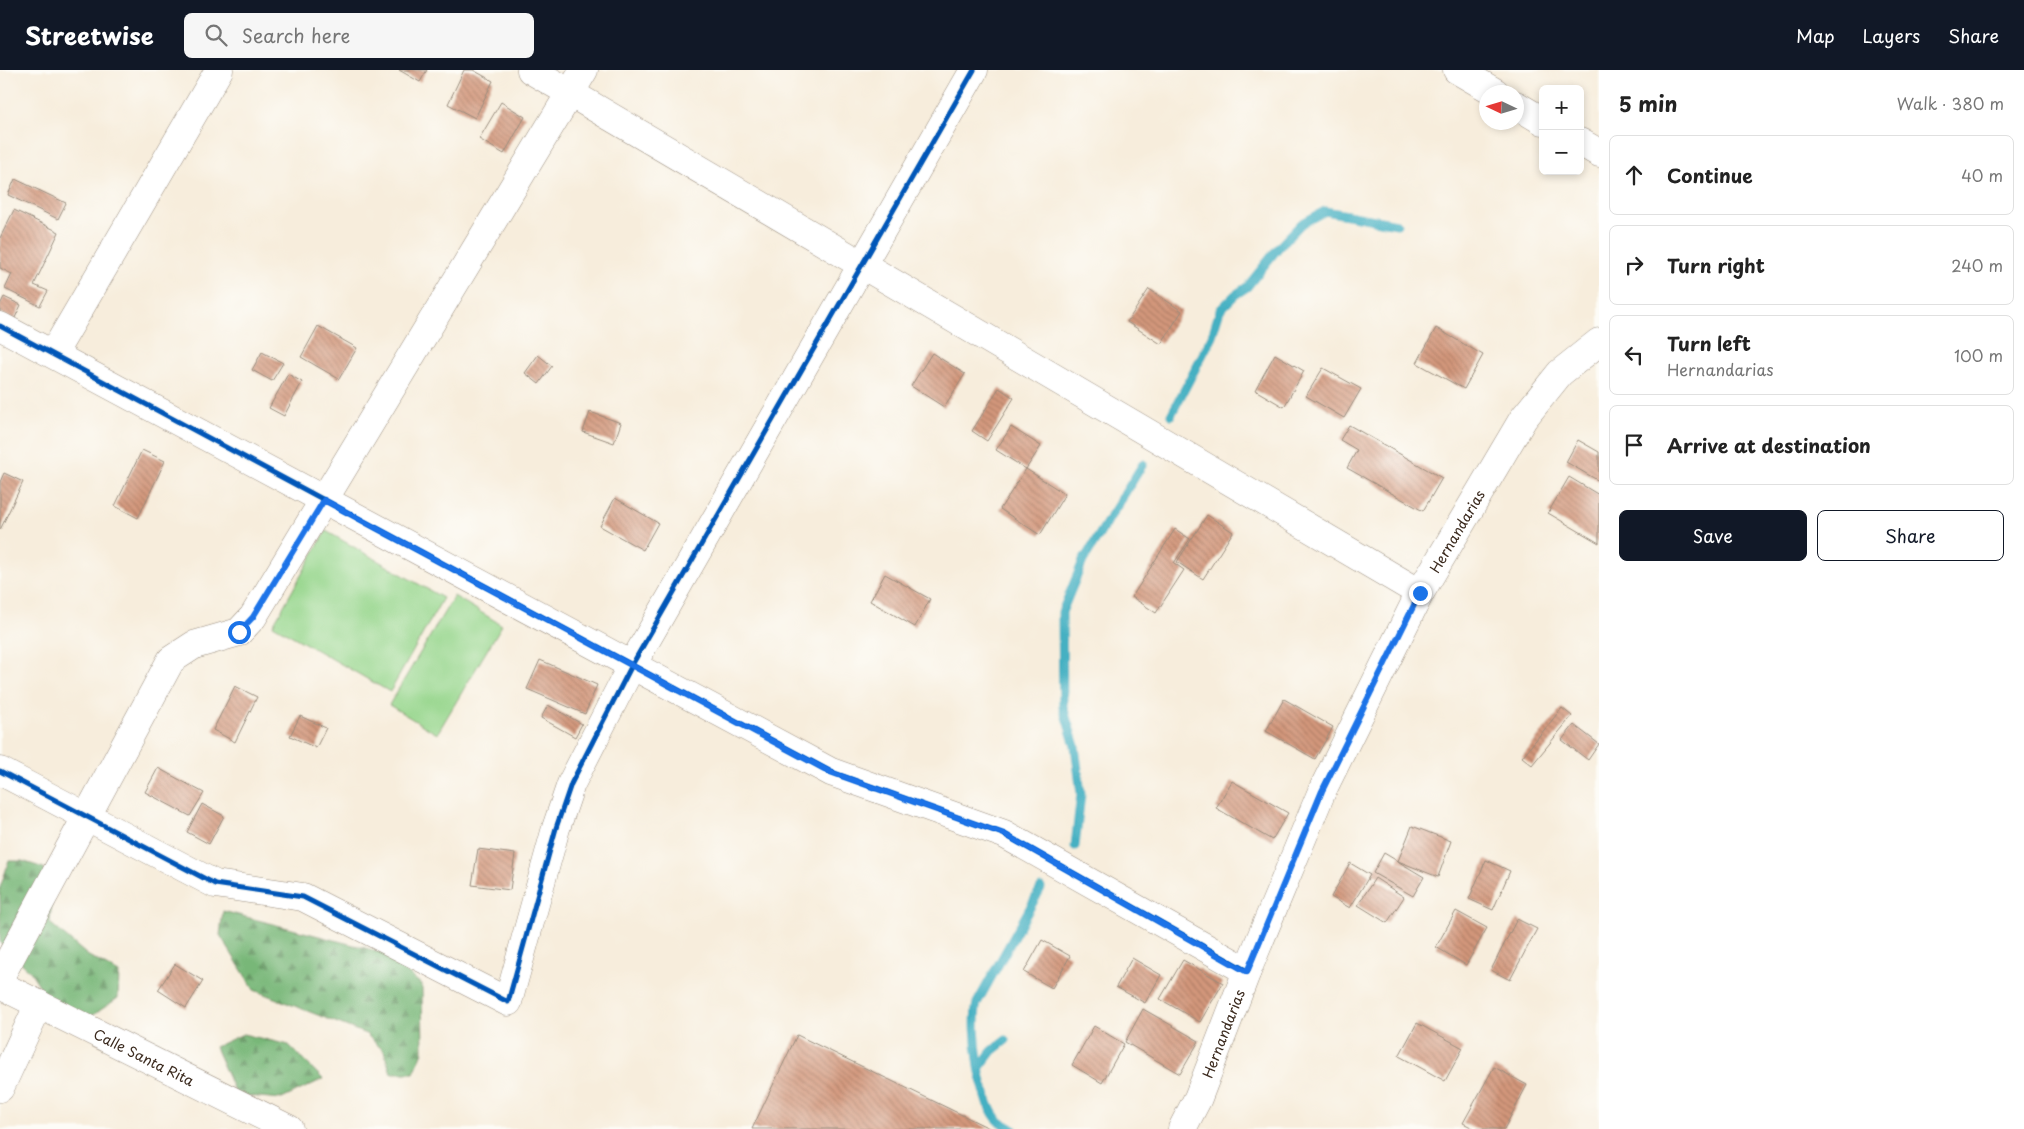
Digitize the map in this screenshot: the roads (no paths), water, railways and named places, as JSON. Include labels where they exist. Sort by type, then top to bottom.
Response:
[{"type":"street","points":[[53,354],[219,70]]},
{"type":"street","points":[[530,70],[1420,593]]},
{"type":"street","points":[[0,977],[171,660],[194,645],[239,632],[253,617],[584,70]]},
{"type":"street","points":[[0,771],[215,884],[303,897],[508,1002],[556,828],[571,784],[632,665],[974,70]]},
{"type":"street","points":[[1456,70],[1483,85]]},
{"type":"street","points":[[1524,109],[1539,118]]},
{"type":"street","points":[[1584,145],[1599,154]]},
{"type":"street","points":[[0,326],[830,772],[1004,834],[1247,972]]},
{"type":"street","name":"Hernandarias","points":[[1182,1129],[1198,1098],[1247,972],[1322,791],[1420,593],[1523,419],[1560,373],[1599,342]]},
{"type":"street","name":"Calle Santa Rita","points":[[0,985],[289,1129]]},
{"type":"street","points":[[0,1088],[39,1004]]},
{"type":"waterway","points":[[1171,415],[1211,339],[1220,310],[1235,295],[1247,287],[1279,247],[1301,224],[1325,211],[1397,224]]},
{"type":"waterway","points":[[1075,846],[1081,794],[1075,746],[1063,707],[1062,612],[1083,561],[1143,464]]},
{"type":"waterway","points":[[1013,1129],[999,1121],[992,1112],[987,1099],[982,1083],[976,1046],[975,1014],[977,1003],[1041,888]]},
{"type":"waterway","points":[[980,1067],[992,1051],[1006,1040]]}]
